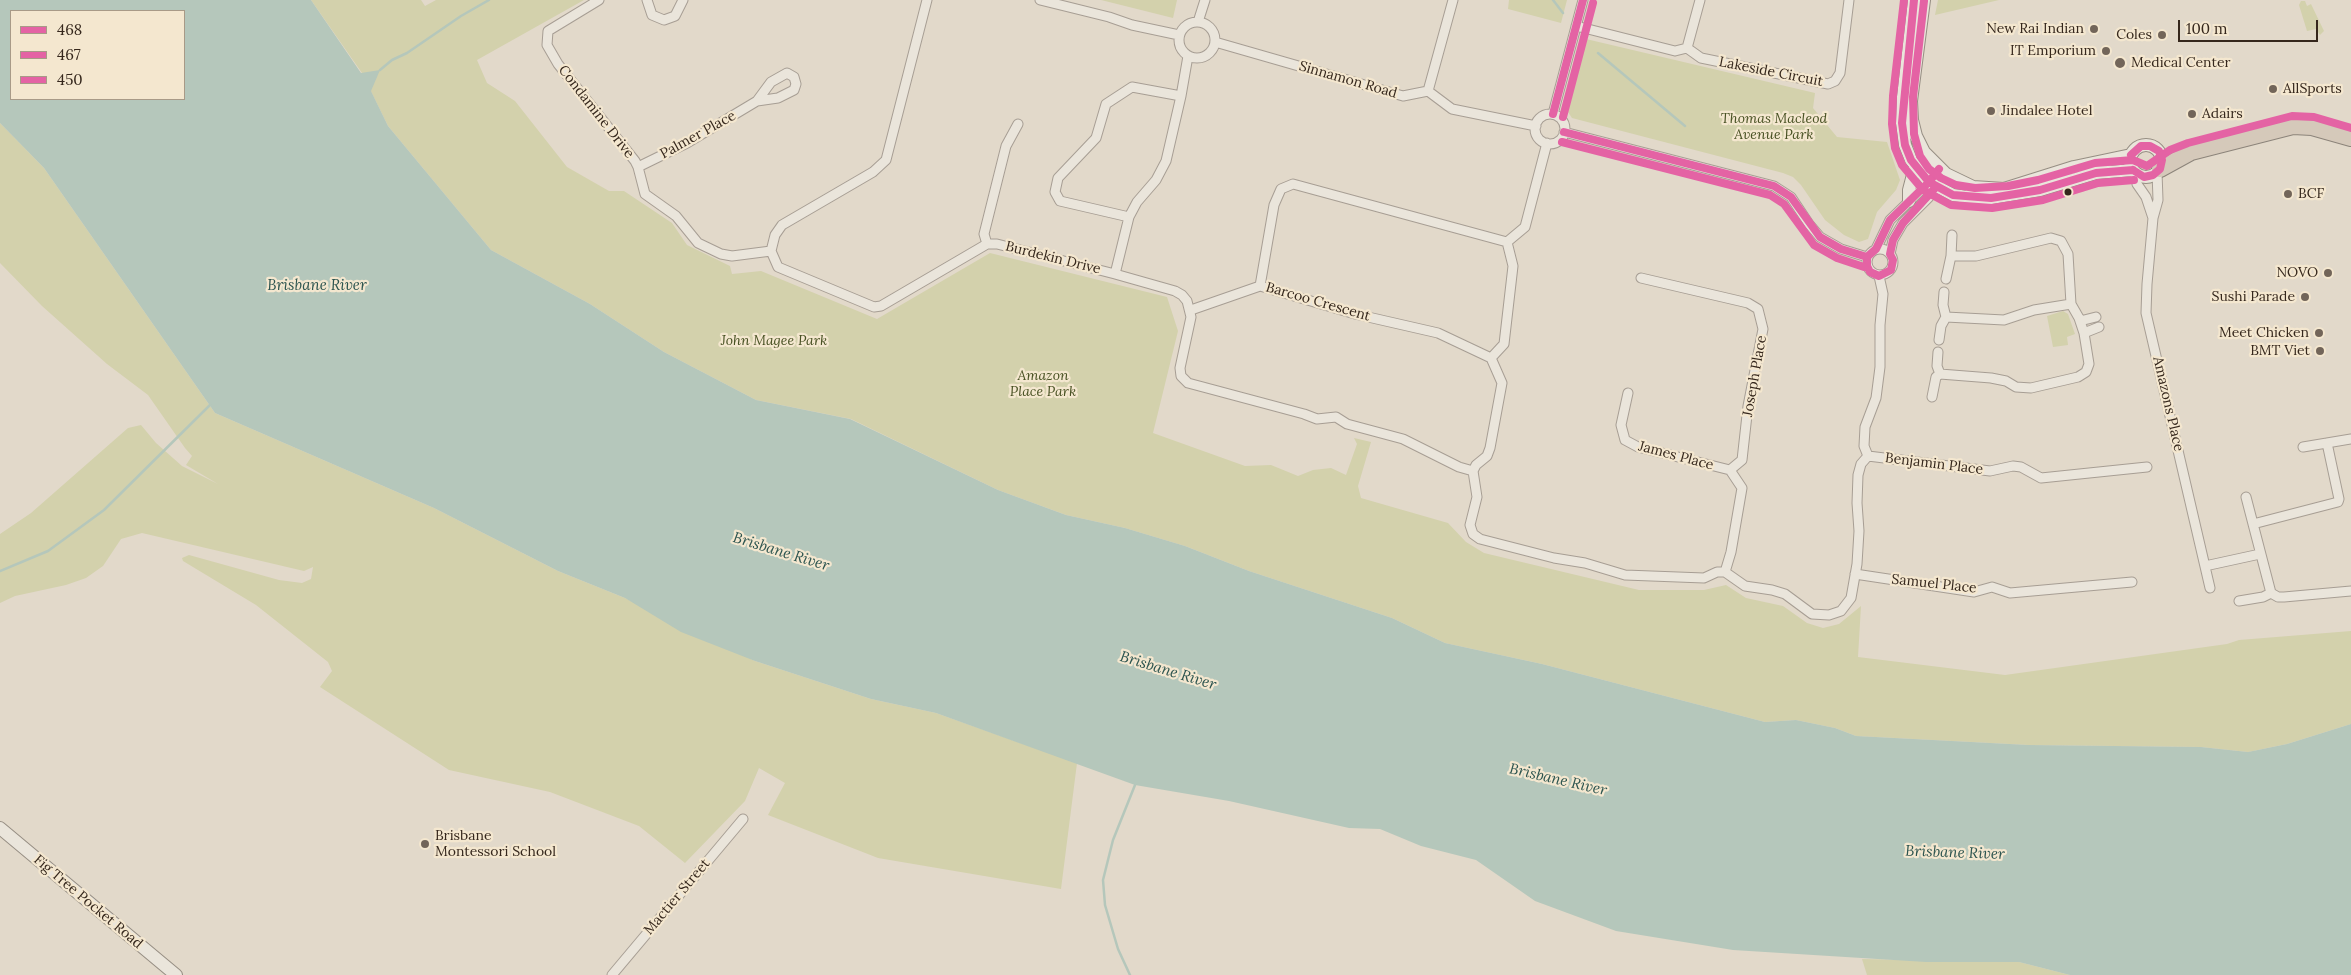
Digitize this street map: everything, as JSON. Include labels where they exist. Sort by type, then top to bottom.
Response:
[{"type":"highway","points":[[2158,171],[2181,156],[2191,152],[2293,126],[2312,127],[2351,138]]},
{"type":"main road","points":[[1914,0],[1902,110],[1906,144],[1915,167],[1933,184],[1964,198],[1991,198],[2034,192],[2096,173],[2134,172],[2144,177],[2158,171],[2161,156],[2155,148],[2141,146],[2131,155],[2074,168],[2004,189],[1972,187],[1942,171],[1922,148],[1912,120],[1911,100],[1924,0]]},
{"type":"main road","points":[[2131,155],[2130,160],[2134,172]]},
{"type":"main road","points":[[1909,200],[1909,190],[1915,167]]},
{"type":"main road","name":"Fig Tree Pocket Road","points":[[0,828],[176,975]]},
{"type":"street","name":"Condamine Drive","points":[[599,0],[548,31],[547,45],[558,64],[638,167],[645,194],[676,216],[698,243],[722,254],[732,256],[771,251]]},
{"type":"street","points":[[647,0],[652,15],[664,20],[675,16],[683,0]]},
{"type":"street","points":[[771,251],[775,235],[782,226],[873,172],[886,160],[928,0]]},
{"type":"street","points":[[1040,0],[1109,17],[1132,25],[1179,35]]},
{"type":"street","points":[[1198,22],[1205,0]]},
{"type":"street","points":[[1452,0],[1428,91],[1452,109],[1536,126]]},
{"type":"street","points":[[1553,114],[1583,0]]},
{"type":"street","points":[[1687,48],[1700,0]]},
{"type":"street","name":"Lakeside Circuit","points":[[1576,26],[1675,51],[1687,48],[1701,58],[1828,84],[1835,81],[1840,73],[1849,0]]},
{"type":"street","points":[[1198,22],[1209,26],[1215,42],[1210,53],[1194,58],[1188,56],[1180,47],[1179,35],[1186,25],[1198,22]]},
{"type":"street","name":"Sinnamon Road","points":[[1215,42],[1403,96],[1428,91]]},
{"type":"street","points":[[1115,274],[1129,217],[1137,202],[1163,169],[1182,96],[1188,56]]},
{"type":"street","points":[[1129,217],[1060,201],[1055,192],[1058,178],[1096,138],[1106,104],[1132,87],[1182,96]]},
{"type":"street","name":"Palmer Place","points":[[638,167],[687,143],[757,102]]},
{"type":"street","points":[[1547,143],[1537,134],[1536,126],[1540,118],[1553,114]]},
{"type":"street","points":[[1547,143],[1558,141],[1564,132],[1562,121],[1553,114]]},
{"type":"street","points":[[987,244],[984,234],[1004,155],[1018,124]]},
{"type":"street","points":[[1564,132],[1774,186],[1791,197],[1808,224],[1820,237],[1840,249],[1867,257]]},
{"type":"street","points":[[1547,143],[1525,226],[1507,242],[1513,266],[1504,344],[1491,358],[1502,383],[1490,448],[1487,456],[1476,465],[1473,471],[1477,498],[1470,525],[1473,534],[1480,539],[1554,558],[1585,563],[1625,575],[1704,578],[1717,572],[1725,572],[1745,586],[1786,594],[1812,614],[1824,616],[1836,614],[1848,603],[1855,574],[1859,531],[1858,475],[1861,464],[1868,456],[1864,446],[1865,427],[1876,398],[1880,367],[1880,326],[1883,294],[1879,276],[1868,270],[1867,257]]},
{"type":"street","points":[[1890,254],[1893,240],[1903,223],[1929,197],[1933,184],[1942,171]]},
{"type":"street","name":"Amazons Place","points":[[2158,171],[2158,200],[2153,218],[2146,284],[2146,313],[2210,588]]},
{"type":"street","name":"Amazons Place","points":[[2134,172],[2137,184],[2146,197],[2153,218]]},
{"type":"street","name":"Barcoo Crescent","points":[[1491,358],[1438,333],[1354,314],[1260,286],[1274,205],[1281,189],[1293,184],[1507,242]]},
{"type":"street","points":[[1867,257],[1876,249],[1890,220],[1909,200],[1933,184]]},
{"type":"street","points":[[1946,279],[1951,256],[1952,235]]},
{"type":"street","points":[[1932,397],[1936,377],[1940,374],[1991,378],[2024,388],[2078,377],[2086,372],[2089,364],[2084,332],[2071,304],[2068,254],[2062,241],[2056,238],[2002,248],[1976,256],[1951,256]]},
{"type":"street","name":"Burdekin Drive","points":[[771,251],[778,267],[784,271],[874,307],[881,306],[987,244],[997,244],[1115,274],[1182,294],[1191,310]]},
{"type":"street","points":[[1876,249],[1885,250],[1893,260],[1891,270],[1879,276]]},
{"type":"street","name":"Joseph Place","points":[[1641,278],[1748,303],[1758,309],[1763,328],[1748,406],[1742,460],[1730,470]]},
{"type":"street","points":[[1260,286],[1191,310],[1180,368],[1181,376],[1188,383],[1317,419],[1336,417],[1347,424],[1403,439],[1459,467],[1473,471]]},
{"type":"street","points":[[1939,340],[1941,326],[1946,316],[1943,305],[1944,292]]},
{"type":"street","points":[[1946,316],[2004,320],[2034,310],[2071,304]]},
{"type":"street","points":[[2080,321],[2096,317]]},
{"type":"street","points":[[2084,332],[2099,327]]},
{"type":"street","points":[[1938,352],[1937,366],[1940,374]]},
{"type":"street","name":"James Place","points":[[1628,393],[1621,425],[1625,440],[1638,447],[1730,470],[1742,488],[1731,552],[1725,572]]},
{"type":"street","points":[[2303,447],[2351,439]]},
{"type":"street","points":[[2253,524],[2338,502],[2340,499],[2327,443]]},
{"type":"street","name":"Benjamin Place","points":[[1868,456],[1990,471],[2013,466],[2022,467],[2041,478],[2147,467]]},
{"type":"street","points":[[2246,497],[2271,593],[2278,597],[2284,597],[2351,591]]},
{"type":"street","points":[[2205,566],[2260,554]]},
{"type":"street","name":"Samuel Place","points":[[1855,574],[1974,592],[1992,587],[2010,593],[2132,582]]},
{"type":"street","points":[[2239,601],[2264,598],[2271,593]]},
{"type":"street","name":"Mactier Street","points":[[612,975],[743,819]]},
{"type":"green space","name":"Amazon Place Park","points":[[311,0],[421,0],[425,6],[436,0],[584,0],[477,60],[487,83],[515,101],[567,167],[609,191],[624,191],[672,223],[687,245],[730,266],[732,274],[761,271],[877,319],[990,253],[1167,297],[1178,331],[1153,433],[1245,466],[1271,465],[1298,476],[1313,470],[1331,468],[1346,475],[1357,444],[1354,438],[1371,442],[1358,486],[1361,498],[1448,523],[1466,542],[1484,553],[1639,590],[1704,590],[1726,585],[1746,598],[1783,606],[1807,623],[1823,628],[1839,624],[1861,606],[1858,657],[2005,675],[2227,644],[2239,640],[2351,631],[2351,724],[2287,744],[2248,752],[2201,747],[2029,745],[1856,736],[1835,728],[1796,720],[1765,722],[1542,664],[1445,643],[1392,618],[1249,571],[1185,546],[1125,528],[1066,515],[998,490],[851,419],[756,400],[664,352],[590,304],[491,250],[388,126],[362,73]]},
{"type":"green space","points":[[1101,0],[1177,0],[1173,18]]},
{"type":"green space","points":[[1509,0],[1567,0],[1561,23],[1508,9]]},
{"type":"green space","points":[[1938,0],[1999,0],[1935,15]]},
{"type":"green space","points":[[2301,1],[2305,1],[2307,6],[2311,4],[2324,31],[2320,35],[2316,29],[2307,31],[2299,5]]},
{"type":"green space","name":"Thomas Macleod Avenue Park","points":[[1586,39],[1815,93],[1813,108],[1837,137],[1887,142],[1900,180],[1896,190],[1877,212],[1868,239],[1859,242],[1844,235],[1825,220],[1801,185],[1793,177],[1572,118],[1568,112]]},
{"type":"green space","points":[[0,123],[44,168],[215,413],[434,508],[558,571],[625,598],[755,661],[871,699],[936,713],[1077,763],[1061,889],[878,858],[768,815],[785,783],[759,768],[745,801],[685,863],[639,826],[550,792],[449,770],[320,687],[332,671],[328,662],[256,605],[183,561],[182,558],[189,555],[279,580],[302,583],[311,579],[313,567],[304,571],[142,533],[121,539],[103,566],[86,578],[66,585],[15,596],[0,603],[0,534],[31,513],[128,428],[141,425],[156,443],[182,466],[218,484],[186,465],[192,456],[148,395],[107,364],[42,306],[0,263]]},
{"type":"green space","points":[[2063,311],[2068,314],[2075,334],[2067,337],[2068,345],[2053,347],[2047,316]]},
{"type":"green space","points":[[1862,959],[2019,962],[2070,975],[1867,975]]},
{"type":"water","name":"Brisbane River","points":[[0,0],[311,0],[361,73],[380,70],[371,91],[388,126],[491,250],[590,304],[664,352],[756,400],[850,419],[998,490],[1066,515],[1125,528],[1185,546],[1249,571],[1392,618],[1445,643],[1542,664],[1765,722],[1796,720],[1835,728],[1856,736],[2029,745],[2201,747],[2248,752],[2287,744],[2351,724],[2351,975],[2070,975],[2019,962],[1926,962],[1733,950],[1616,931],[1535,901],[1476,860],[1421,846],[1380,829],[1349,828],[1229,801],[1135,785],[936,713],[871,699],[755,661],[681,632],[625,598],[558,571],[434,508],[215,413],[44,168],[0,123]]},
{"type":"waterway","points":[[380,70],[392,60],[407,53],[461,16],[489,0]]},
{"type":"waterway","points":[[1553,0],[1563,13]]},
{"type":"waterway","points":[[1598,53],[1685,126]]},
{"type":"waterway","points":[[0,571],[48,551],[104,510],[210,405]]},
{"type":"waterway","points":[[1130,975],[1118,949],[1105,905],[1103,880],[1113,840],[1135,785]]},
{"type":"transit line","name":"468","points":[[1553,114],[1583,0]]},
{"type":"transit line","name":"467","points":[[1904,0],[1893,96],[1892,124],[1895,148],[1902,165],[1923,190],[1951,205],[1992,208],[2043,200],[2098,183],[2134,180]]},
{"type":"transit line","name":"468","points":[[1914,0],[1902,123],[1905,145],[1911,160],[1929,182],[1953,195],[1991,198],[2040,190],[2096,173],[2133,170]]},
{"type":"transit line","name":"450","points":[[1924,1],[1913,97],[1914,134],[1920,156],[1929,169],[1941,178],[1956,185],[1975,188],[2008,186],[2038,180],[2095,163],[2133,160],[2147,166],[2170,150],[2188,143],[2292,116],[2314,117],[2351,128]]},
{"type":"transit line","name":"467","points":[[1563,117],[1593,3]]},
{"type":"transit line","name":"468","points":[[1564,132],[1774,186],[1791,197],[1820,237],[1841,249],[1867,257]]},
{"type":"transit line","name":"467","points":[[1562,142],[1770,195],[1784,204],[1814,245],[1837,258],[1864,267]]},
{"type":"transit line","name":"468","points":[[2131,155],[2141,146],[2150,146],[2159,151],[2162,160],[2160,169],[2153,175],[2144,177],[2133,170]]},
{"type":"transit line","name":"468","points":[[1936,187],[1903,223],[1893,240],[1890,254],[1893,260],[1891,270],[1879,276],[1870,272],[1867,266],[1867,257],[1876,249],[1890,220],[1929,182],[1939,169]]},
{"type":"place","name":"New Rai Indian","points":[[2094,29]]},
{"type":"place","name":"Coles","points":[[2162,35]]},
{"type":"place","name":"IT Emporium","points":[[2106,51]]},
{"type":"place","name":"Medical Center","points":[[2120,63]]},
{"type":"place","name":"AllSports","points":[[2273,89]]},
{"type":"place","name":"Jindalee Hotel","points":[[1991,111]]},
{"type":"place","name":"Adairs","points":[[2192,114]]},
{"type":"place","name":"BCF","points":[[2288,194]]},
{"type":"place","name":"NOVO","points":[[2328,273]]},
{"type":"place","name":"Sushi Parade","points":[[2305,297]]},
{"type":"place","name":"Meet Chicken","points":[[2319,333]]},
{"type":"place","name":"BMT Viet","points":[[2320,351]]},
{"type":"place","name":"Brisbane Montessori School","points":[[425,844]]},
{"type":"park label","name":"John Magee Park","points":[[774,341]]}]
